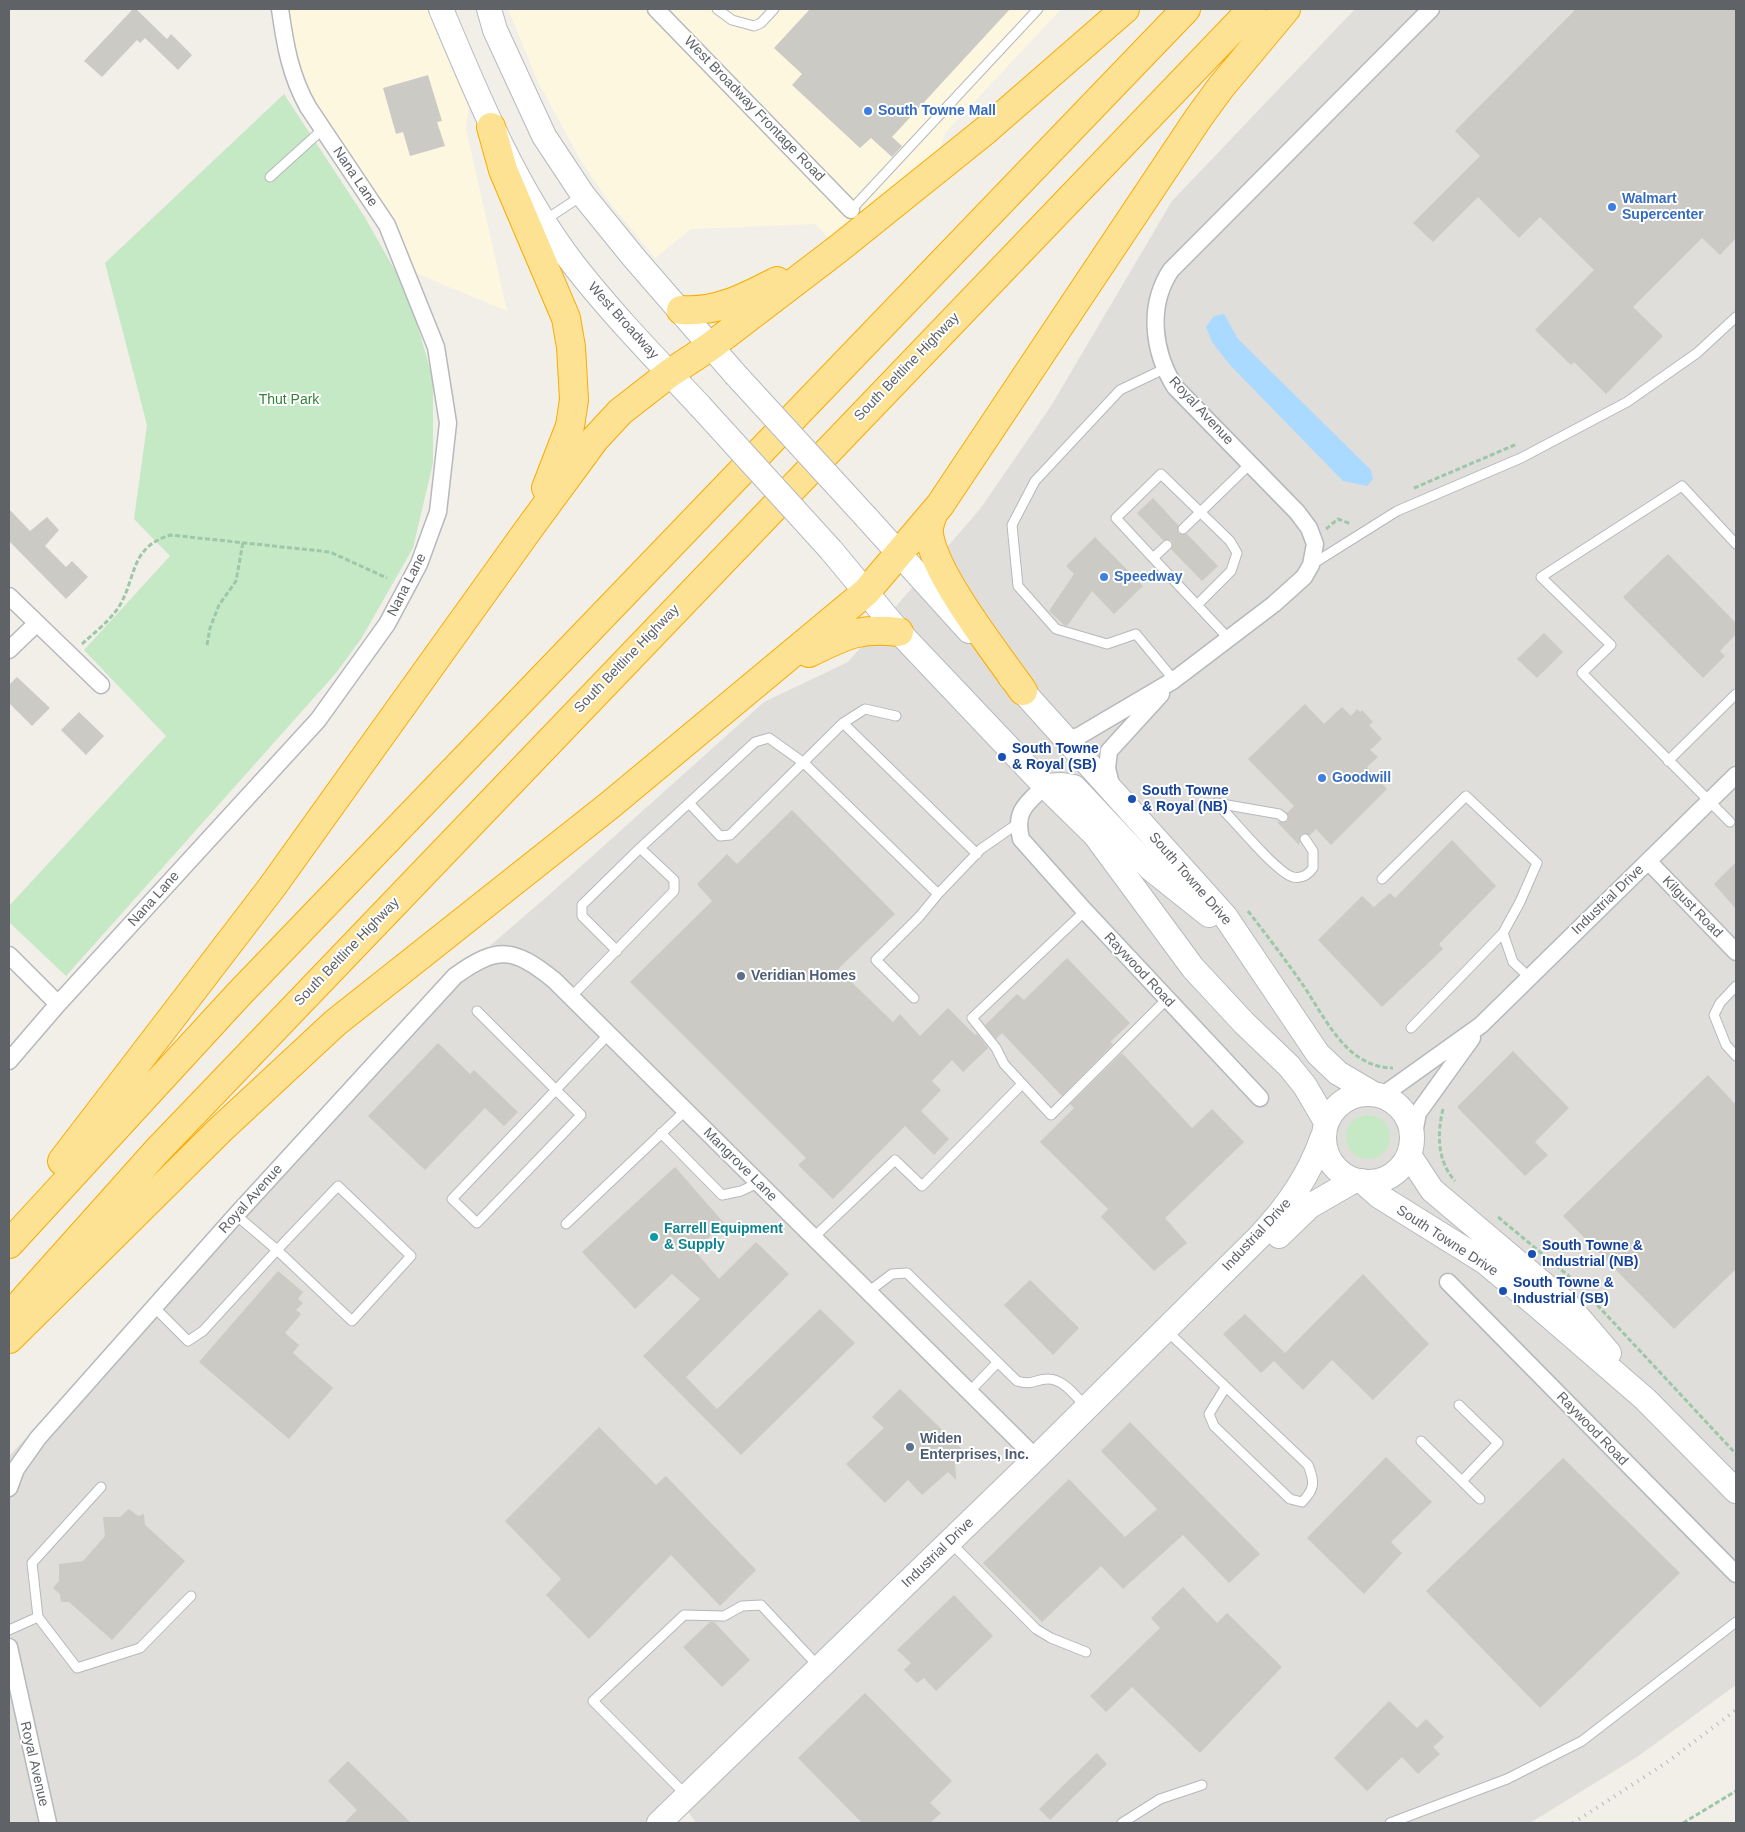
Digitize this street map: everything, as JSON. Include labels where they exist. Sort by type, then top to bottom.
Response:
[{"type":"highway","points":[[9,1230],[272,887],[528,530],[596,439],[620,412],[711,346],[838,248],[986,130],[1126,9]]},
{"type":"highway","points":[[9,1244],[252,981],[1186,9]]},
{"type":"highway","name":"South Beltline Highway","points":[[9,1316],[156,1152],[1252,9]]},
{"type":"highway","points":[[9,1339],[221,1129],[335,1023],[610,805],[866,592],[934,512],[1199,118],[1221,87],[1286,9]]},
{"type":"highway","points":[[491,127],[503,170],[566,318],[574,375],[574,400],[570,426],[559,458],[528,530]]},
{"type":"highway","points":[[681,310],[699,312],[716,309],[758,291],[838,248]]},
{"type":"highway","points":[[934,512],[929,527],[935,552],[967,610],[1023,691]]},
{"type":"highway","points":[[769,672],[843,636],[873,629],[899,632]]},
{"type":"street","name":"Nana Lane","points":[[9,1062],[58,1004],[318,720],[355,672],[404,595],[419,564],[438,512],[448,423],[436,346],[387,225],[296,86],[286,53],[280,9]]},
{"type":"street","name":"West Broadway","points":[[441,9],[491,127],[545,220],[585,278],[616,316],[700,406],[866,592]]},
{"type":"street","points":[[490,9],[496,30],[544,136],[583,195],[635,259],[735,374],[900,554]]},
{"type":"street","name":"West Broadway Frontage Road","points":[[656,9],[851,210]]},
{"type":"street","name":"Royal Avenue","points":[[1314,538],[1297,512],[1175,386],[1164,368],[1158,352],[1157,303],[1161,285],[1171,270],[1431,9]]},
{"type":"street","points":[[1065,739],[1080,736],[1174,680],[1274,604],[1304,577],[1311,565],[1314,554],[1314,538]]},
{"type":"street","name":"South Towne Drive","points":[[900,554],[1225,916],[1318,1054],[1338,1074],[1378,1094]]},
{"type":"street","points":[[866,592],[899,632],[1045,786],[1095,835],[1200,974],[1244,1023],[1289,1066],[1305,1086],[1325,1129]]},
{"type":"street","points":[[9,596],[101,685]]},
{"type":"street","points":[[9,650],[37,623]]},
{"type":"street","points":[[1112,791],[1107,768],[1109,751],[1174,680]]},
{"type":"street","name":"Industrial Drive","points":[[1378,1094],[1420,1070],[1480,1025],[1736,775]]},
{"type":"street","points":[[1019,831],[1022,808],[1045,786],[1062,785],[1074,787],[1150,868],[1239,936]]},
{"type":"street","name":"Raywood Road","points":[[1019,831],[1085,911],[1260,1098]]},
{"type":"street","name":"Kilgust Road","points":[[1648,861],[1736,952]]},
{"type":"street","name":"Royal Avenue","points":[[9,1488],[16,1469],[38,1438],[236,1215],[455,976],[479,959],[496,954],[514,955],[526,960]]},
{"type":"street","points":[[9,955],[58,1004]]},
{"type":"street","name":"Mangrove Lane","points":[[526,960],[539,968],[571,997],[1036,1458]]},
{"type":"street","name":"Industrial Drive","points":[[1411,1149],[1418,1113],[1480,1025]]},
{"type":"street","points":[[1358,1094],[1378,1094],[1402,1109],[1410,1125],[1411,1149],[1402,1166],[1392,1175],[1381,1180],[1358,1181],[1344,1175],[1331,1163],[1324,1147],[1325,1129],[1334,1109],[1344,1100],[1358,1094]]},
{"type":"street","name":"Industrial Drive","points":[[659,1823],[1036,1458],[1286,1208],[1305,1179],[1325,1129]]},
{"type":"street","name":"South Towne Drive","points":[[1411,1149],[1432,1190],[1567,1304],[1645,1399]]},
{"type":"street","name":"South Towne Drive","points":[[1358,1181],[1484,1262],[1645,1399],[1736,1491]]},
{"type":"street","name":"Industrial Drive","points":[[1215,1280],[1249,1264],[1310,1206],[1358,1181]]},
{"type":"street","name":"Raywood Road","points":[[1448,1282],[1736,1574]]},
{"type":"street","name":"Royal Avenue","points":[[9,1647],[48,1823]]},
{"type":"lane","points":[[717,9],[732,20],[754,26],[761,23],[774,9]]},
{"type":"lane","points":[[851,210],[1038,9]]},
{"type":"lane","points":[[270,177],[323,129]]},
{"type":"lane","points":[[545,220],[583,195]]},
{"type":"lane","points":[[1311,565],[1397,511],[1521,458],[1628,402],[1697,353],[1736,317]]},
{"type":"lane","points":[[1164,368],[1120,390],[1035,481],[1012,525],[1018,586],[1056,629],[1107,644],[1136,634],[1174,680]]},
{"type":"lane","points":[[1182,529],[1250,464]]},
{"type":"lane","points":[[1197,605],[1231,571],[1237,553],[1230,541],[1161,474],[1116,518],[1153,558],[1197,605],[1229,639]]},
{"type":"lane","points":[[1730,822],[1582,672],[1610,645],[1541,577],[1682,486],[1736,544]]},
{"type":"lane","points":[[1153,558],[1167,545]]},
{"type":"lane","points":[[1668,761],[1736,694]]},
{"type":"lane","points":[[689,803],[720,836],[730,835],[842,723],[865,709],[896,716]]},
{"type":"lane","points":[[842,723],[977,854]]},
{"type":"lane","points":[[618,951],[582,916],[582,906],[640,848],[755,742],[769,738],[804,763],[938,894]]},
{"type":"lane","points":[[1382,879],[1466,796],[1537,863],[1520,902],[1503,933],[1411,1028]]},
{"type":"lane","points":[[1216,803],[1280,814],[1283,817]]},
{"type":"lane","points":[[1224,811],[1280,869],[1293,877],[1304,876],[1313,868],[1313,852],[1306,839]]},
{"type":"lane","points":[[914,998],[876,960],[977,854],[1019,831]]},
{"type":"lane","points":[[571,997],[618,951],[674,891],[674,880],[640,848]]},
{"type":"lane","points":[[1085,911],[972,1018],[996,1048],[1004,1064],[1050,1115],[1167,999]]},
{"type":"lane","points":[[1503,933],[1513,962],[1529,977]]},
{"type":"lane","points":[[1736,986],[1714,1014],[1726,1045],[1736,1056]]},
{"type":"lane","points":[[477,1011],[556,1090],[581,1115],[477,1223],[452,1198],[556,1090],[608,1035]]},
{"type":"lane","points":[[814,1238],[895,1160],[922,1186],[1022,1084]]},
{"type":"lane","points":[[566,1224],[685,1111]]},
{"type":"lane","points":[[661,1133],[722,1194],[741,1191],[758,1183]]},
{"type":"lane","points":[[154,1308],[188,1341],[204,1331],[277,1250],[338,1186],[411,1256],[352,1321],[277,1250],[236,1215]]},
{"type":"lane","points":[[868,1292],[892,1274],[907,1273],[1017,1381],[1029,1384],[1047,1379],[1059,1381],[1087,1407]]},
{"type":"lane","points":[[1165,1329],[1308,1465],[1314,1479],[1312,1492],[1302,1502],[1290,1499],[1214,1426],[1209,1414],[1225,1388]]},
{"type":"lane","points":[[968,1392],[998,1362]]},
{"type":"lane","points":[[1458,1405],[1498,1443],[1462,1481]]},
{"type":"lane","points":[[1421,1441],[1480,1499]]},
{"type":"lane","points":[[101,1487],[32,1563],[38,1617],[77,1668],[140,1648],[190,1596]]},
{"type":"lane","points":[[950,1541],[1036,1629],[1051,1638],[1086,1652]]},
{"type":"lane","points":[[688,1797],[592,1701],[684,1615],[724,1616],[742,1606],[761,1605],[820,1667]]},
{"type":"lane","points":[[9,1630],[38,1617]]},
{"type":"lane","points":[[1390,1823],[1507,1779],[1582,1741],[1736,1622]]},
{"type":"lane","points":[[1122,1823],[1160,1799],[1202,1785]]},
{"type":"path","points":[[1411,490],[1520,442]]},
{"type":"path","points":[[1314,538],[1338,520],[1342,523],[1356,523]]},
{"type":"path","points":[[70,655],[108,620],[120,605],[134,567],[144,550],[155,540],[170,535],[330,552],[387,578]]},
{"type":"path","points":[[207,645],[210,628],[219,605],[236,581],[243,542]]},
{"type":"path","points":[[1683,1823],[1736,1791]]},
{"type":"shaded area","points":[[280,9],[441,9],[472,83],[466,129],[507,311],[406,269],[308,107]]},
{"type":"shaded area","name":"South Towne Mall","points":[[508,9],[1061,9],[946,132],[938,153],[830,240],[815,224],[691,229],[655,258],[607,199],[581,161],[538,82]]},
{"type":"shaded area","points":[[1355,9],[1736,9],[1736,1685],[1637,1757],[1530,1823],[696,1823],[682,1803],[659,1823],[9,1823],[9,1456],[236,1215],[455,976],[550,894],[764,702],[848,662],[980,509],[1051,406],[1172,201]]},
{"type":"green space","name":"Thut Park","points":[[284,94],[364,216],[409,295],[433,380],[433,463],[413,548],[361,639],[336,673],[66,976],[9,922],[9,906],[166,736],[84,650],[170,556],[134,519],[147,425],[105,263]]},
{"type":"green space","points":[[1368,1115],[1380,1119],[1386,1125],[1390,1137],[1386,1149],[1380,1155],[1368,1159],[1356,1155],[1350,1149],[1346,1137],[1350,1125],[1356,1119]]},
{"type":"water","points":[[1224,314],[1238,339],[1371,470],[1373,479],[1367,486],[1343,481],[1229,364],[1212,342],[1206,327],[1214,316]]},
{"type":"building","points":[[133,9],[136,9],[167,39],[171,34],[192,55],[178,70],[145,38],[140,43],[137,40],[102,77],[84,61]]},
{"type":"building","name":"South Towne Mall","points":[[810,9],[1010,9],[892,137],[902,146],[892,157],[871,138],[860,148],[792,85],[802,74],[774,48]]},
{"type":"building","name":"Walmart Supercenter","points":[[1576,9],[1736,9],[1736,238],[1720,255],[1702,238],[1633,307],[1663,336],[1606,394],[1574,362],[1571,365],[1535,330],[1594,270],[1540,217],[1519,238],[1478,197],[1433,242],[1413,223],[1480,156],[1455,131]]},
{"type":"building","points":[[428,75],[442,121],[437,122],[445,146],[410,156],[403,132],[396,134],[383,88]]},
{"type":"building","points":[[1153,498],[1178,525],[1178,533],[1187,534],[1218,566],[1202,581],[1171,549],[1173,544],[1171,540],[1163,540],[1137,513]]},
{"type":"building","points":[[9,509],[30,531],[47,517],[59,530],[45,546],[66,567],[72,561],[88,577],[66,599],[9,541]]},
{"type":"building","points":[[1095,537],[1143,586],[1114,614],[1092,591],[1067,626],[1064,625],[1049,611],[1074,574],[1066,566]]},
{"type":"building","points":[[1668,554],[1736,623],[1736,634],[1720,651],[1725,656],[1703,678],[1623,597]]},
{"type":"building","points":[[1544,633],[1563,652],[1537,678],[1517,659]]},
{"type":"building","points":[[17,677],[50,708],[32,726],[9,703],[9,685]]},
{"type":"building","name":"Goodwill","points":[[1305,704],[1324,724],[1342,707],[1351,716],[1357,709],[1360,712],[1362,710],[1373,722],[1369,725],[1382,739],[1370,750],[1378,757],[1367,767],[1387,789],[1331,845],[1316,829],[1310,835],[1301,834],[1299,845],[1277,822],[1288,821],[1287,813],[1294,806],[1248,759]]},
{"type":"building","points":[[79,712],[104,736],[86,755],[61,730]]},
{"type":"building","name":"Veridian Homes","points":[[792,810],[895,914],[838,969],[893,1022],[900,1014],[920,1036],[948,1008],[975,1035],[977,1034],[988,1048],[963,1072],[952,1060],[932,1081],[941,1090],[921,1111],[949,1139],[934,1155],[905,1126],[833,1199],[798,1165],[806,1158],[630,982],[712,901],[697,884],[727,854],[737,864]]},
{"type":"building","points":[[1452,840],[1496,886],[1439,944],[1443,949],[1382,1007],[1318,940],[1362,896],[1374,907],[1390,893],[1395,898]]},
{"type":"building","points":[[1736,862],[1736,909],[1714,884]]},
{"type":"building","points":[[1067,958],[1130,1023],[1110,1042],[1113,1044],[1062,1096],[1002,1033],[996,1039],[985,1025],[1017,994],[1024,1000]]},
{"type":"building","points":[[438,1043],[470,1074],[474,1070],[518,1112],[504,1126],[485,1108],[425,1170],[368,1116]]},
{"type":"building","points":[[1513,1051],[1569,1108],[1535,1142],[1548,1155],[1525,1176],[1457,1107]]},
{"type":"building","points":[[1122,1053],[1192,1128],[1212,1109],[1244,1142],[1165,1218],[1187,1243],[1154,1271],[1101,1217],[1108,1209],[1040,1142],[1074,1108],[1070,1104]]},
{"type":"building","points":[[1708,1075],[1736,1105],[1736,1269],[1674,1329],[1563,1216]]},
{"type":"building","points":[[675,1167],[724,1223],[695,1251],[719,1279],[756,1242],[789,1274],[686,1377],[717,1409],[820,1309],[855,1343],[741,1455],[643,1356],[700,1299],[672,1274],[635,1309],[582,1252]]},
{"type":"building","points":[[278,1271],[303,1292],[298,1299],[303,1303],[296,1310],[301,1314],[285,1333],[299,1345],[293,1353],[333,1388],[289,1439],[199,1362]]},
{"type":"building","points":[[1363,1274],[1429,1344],[1373,1400],[1332,1360],[1303,1390],[1274,1361],[1261,1373],[1223,1334],[1245,1314],[1285,1353]]},
{"type":"building","points":[[1030,1280],[1079,1328],[1053,1355],[1004,1305]]},
{"type":"building","points":[[900,1389],[965,1452],[955,1463],[956,1480],[948,1472],[922,1495],[908,1480],[885,1503],[846,1464],[884,1428],[872,1417]]},
{"type":"building","points":[[1130,1422],[1260,1554],[1229,1583],[1183,1535],[1123,1589],[1101,1566],[1042,1622],[983,1563],[1069,1479],[1125,1537],[1157,1509],[1101,1451]]},
{"type":"building","points":[[599,1427],[656,1485],[666,1476],[756,1570],[720,1606],[671,1555],[589,1639],[546,1595],[561,1579],[505,1521]]},
{"type":"building","points":[[1386,1457],[1432,1502],[1391,1542],[1402,1553],[1364,1594],[1307,1538]]},
{"type":"building","points":[[1563,1458],[1680,1573],[1540,1708],[1426,1591]]},
{"type":"building","points":[[129,1509],[138,1516],[144,1514],[145,1525],[185,1561],[112,1640],[69,1602],[61,1602],[60,1594],[53,1588],[59,1581],[59,1564],[83,1561],[105,1536],[103,1517],[120,1517]]},
{"type":"building","points":[[1183,1587],[1217,1623],[1227,1613],[1282,1667],[1200,1753],[1132,1687],[1106,1712],[1090,1696],[1160,1628],[1151,1618]]},
{"type":"building","points":[[954,1595],[993,1636],[936,1691],[924,1678],[917,1683],[904,1670],[911,1663],[897,1650]]},
{"type":"building","points":[[710,1622],[714,1622],[750,1660],[722,1687],[683,1647]]},
{"type":"building","points":[[865,1693],[952,1781],[930,1803],[941,1813],[930,1823],[862,1823],[798,1758]]},
{"type":"building","points":[[1389,1701],[1417,1728],[1426,1719],[1444,1737],[1433,1747],[1440,1754],[1418,1774],[1402,1757],[1367,1791],[1334,1758]]},
{"type":"building","points":[[1097,1753],[1107,1764],[1050,1820],[1039,1809]]},
{"type":"building","points":[[348,1761],[411,1823],[344,1823],[357,1810],[328,1781]]},
{"type":"railway","points":[[1573,1823],[1666,1763],[1736,1710]]},
{"type":"place","name":"South Towne Mall","points":[[868,111]]},
{"type":"place","name":"Walmart Supercenter","points":[[1612,207]]},
{"type":"place","name":"Speedway","points":[[1104,577]]},
{"type":"place","name":"South Towne & Royal (SB)","points":[[1002,757]]},
{"type":"place","name":"Goodwill","points":[[1322,778]]},
{"type":"place","name":"South Towne & Royal (NB)","points":[[1132,799]]},
{"type":"place","name":"Veridian Homes","points":[[741,976]]},
{"type":"place","name":"Farrell Equipment & Supply","points":[[654,1237]]},
{"type":"place","name":"South Towne & Industrial (NB)","points":[[1532,1254]]},
{"type":"place","name":"South Towne & Industrial (SB)","points":[[1503,1291]]},
{"type":"place","name":"Widen Enterprises, Inc.","points":[[910,1447]]}]
